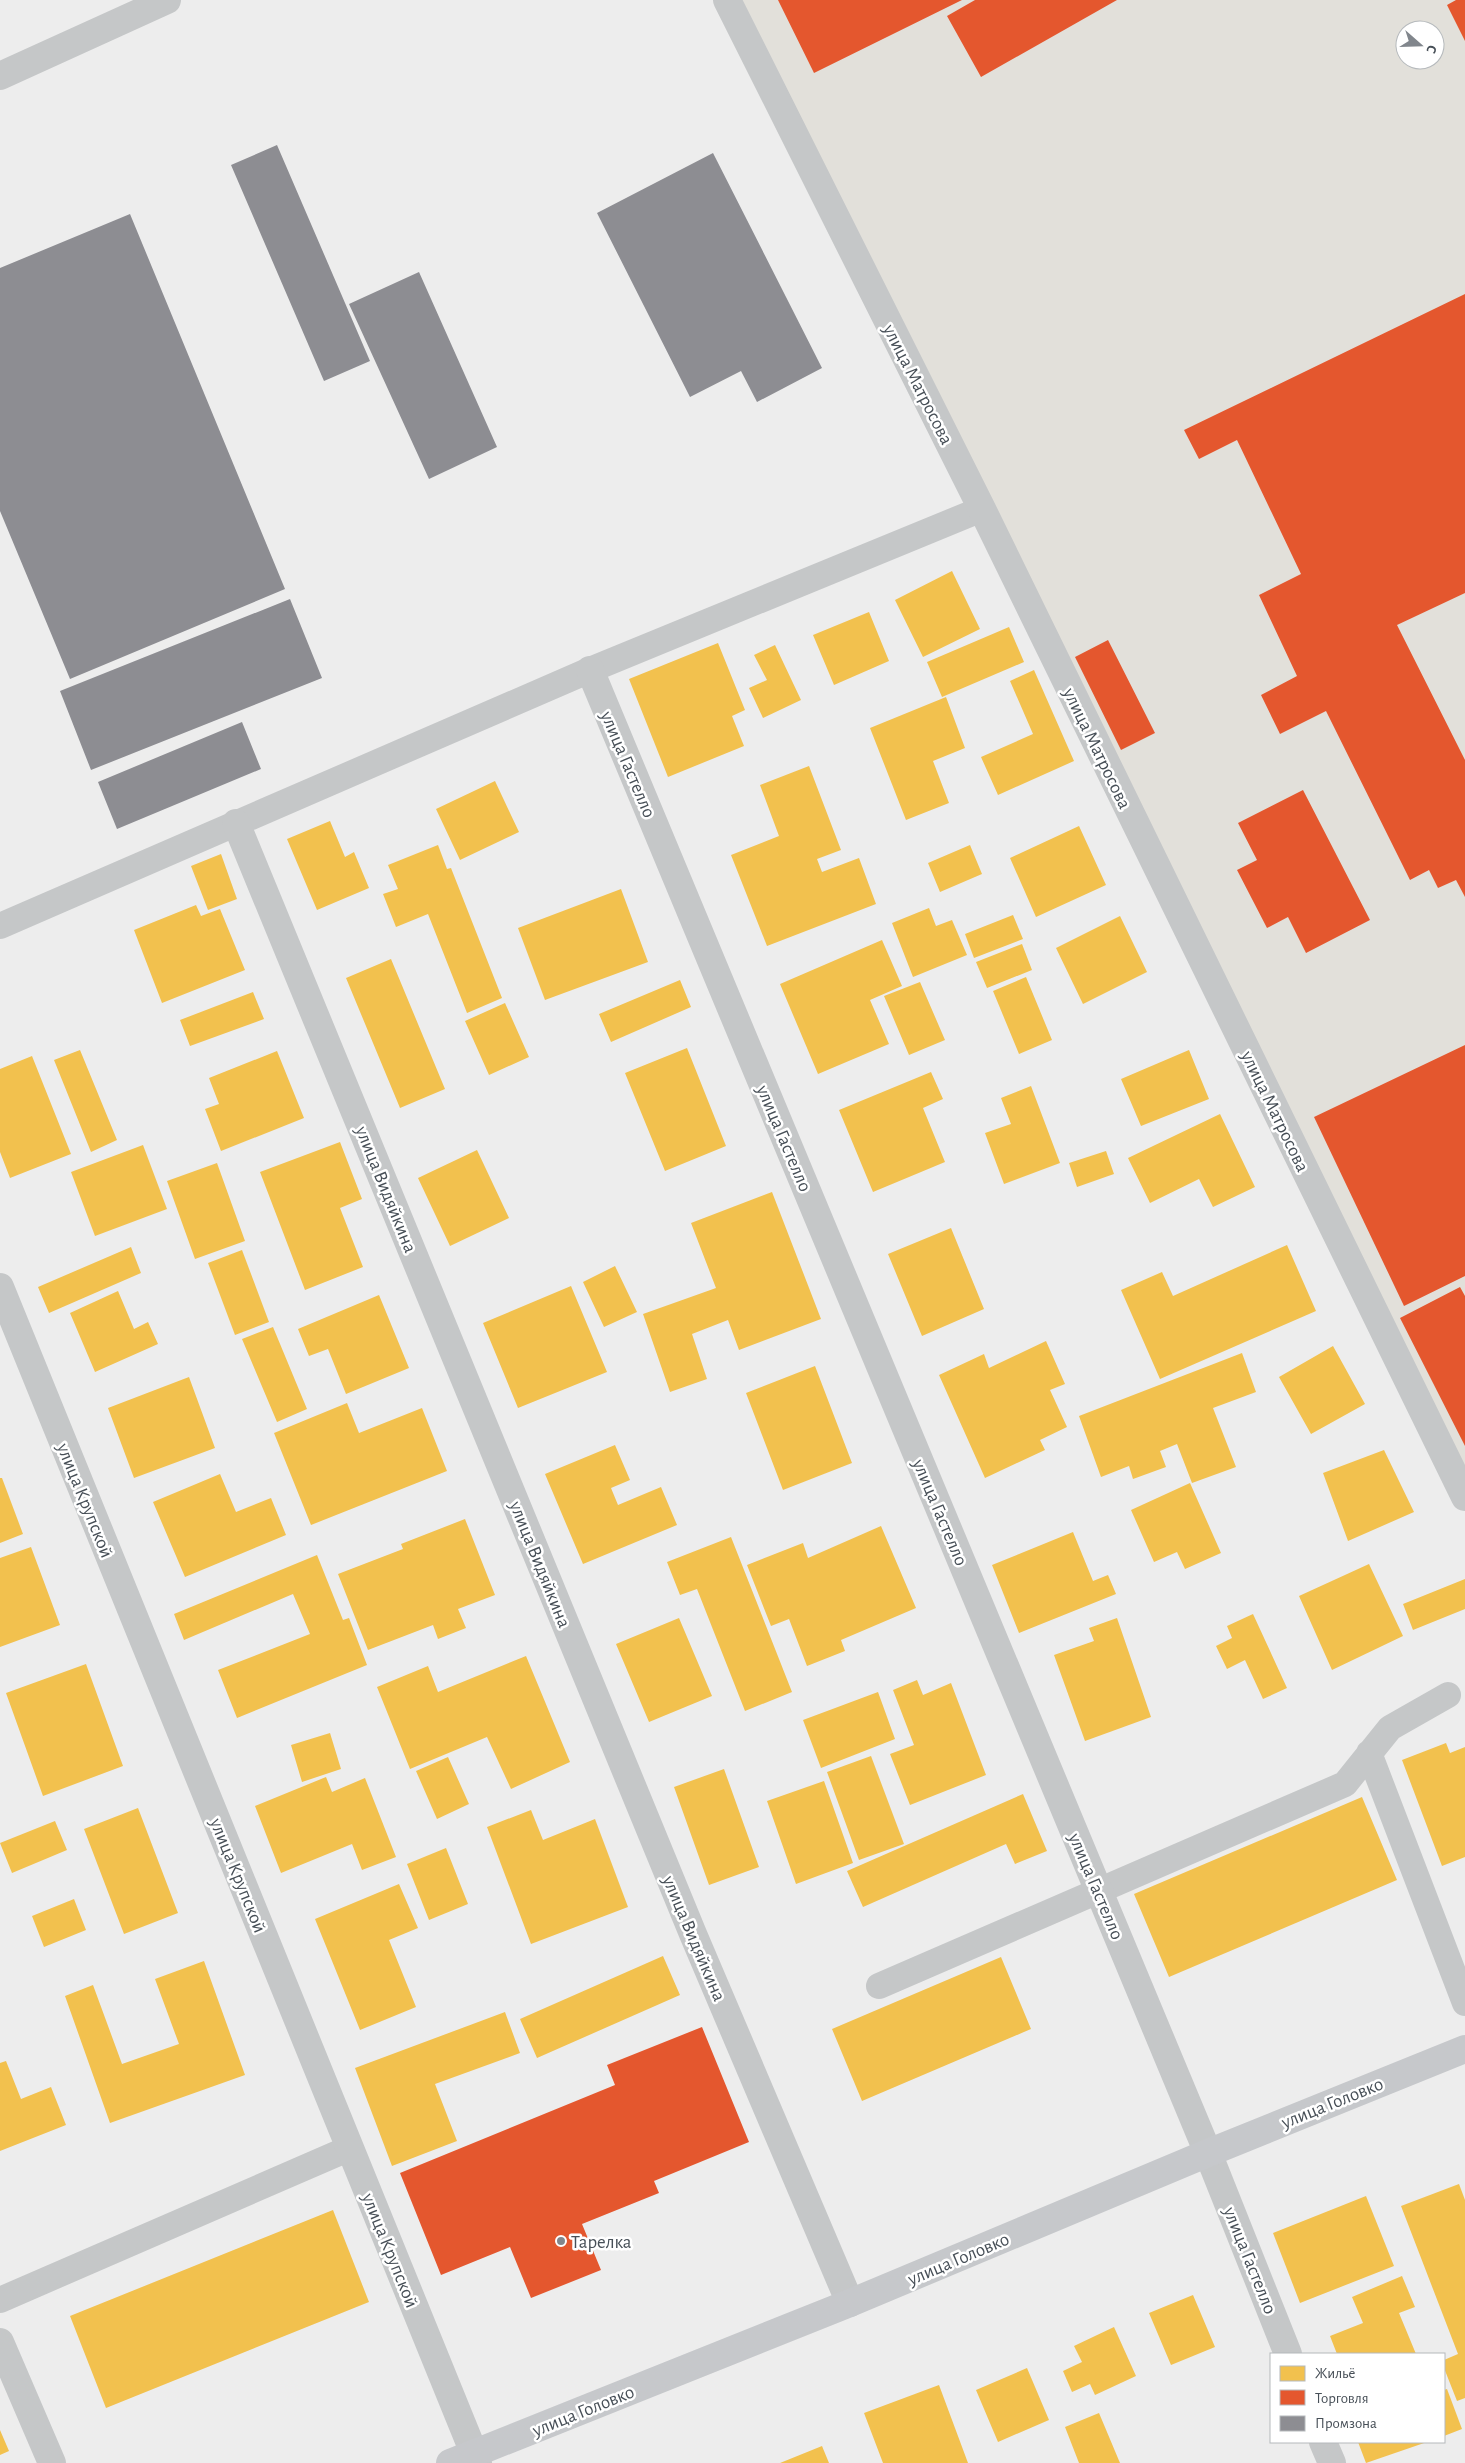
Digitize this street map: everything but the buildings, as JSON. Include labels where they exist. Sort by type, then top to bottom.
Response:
[{"type":"street","points":[[0,76],[167,0]]},
{"type":"street","name":"улица Матросова","points":[[727,0],[982,509],[1465,1498]]},
{"type":"street","name":"улица Гастелло","points":[[590,670],[1099,1890],[1208,2153],[1288,2353]]},
{"type":"street","name":"улица Видяйкина","points":[[236,823],[685,1915],[850,2303]]},
{"type":"street","name":"улица Крупской","points":[[0,1287],[350,2148],[467,2460]]},
{"type":"street","name":"улица Головко","points":[[467,2460],[850,2303],[1208,2153],[1465,2049]]},
{"type":"street","points":[[0,2342],[52,2463]]},
{"type":"street","points":[[1323,2443],[1332,2463]]},
{"type":"lane","points":[[0,926],[590,670],[982,509]]},
{"type":"lane","points":[[879,1986],[1344,1784],[1390,1728],[1448,1695]]},
{"type":"lane","points":[[1369,1753],[1465,2003]]},
{"type":"lane","points":[[0,2300],[350,2148]]},
{"type":"shaded area","points":[[734,0],[1465,0],[1465,1474]]},
{"type":"place","name":"Тарелка","points":[[561,2241]]}]
